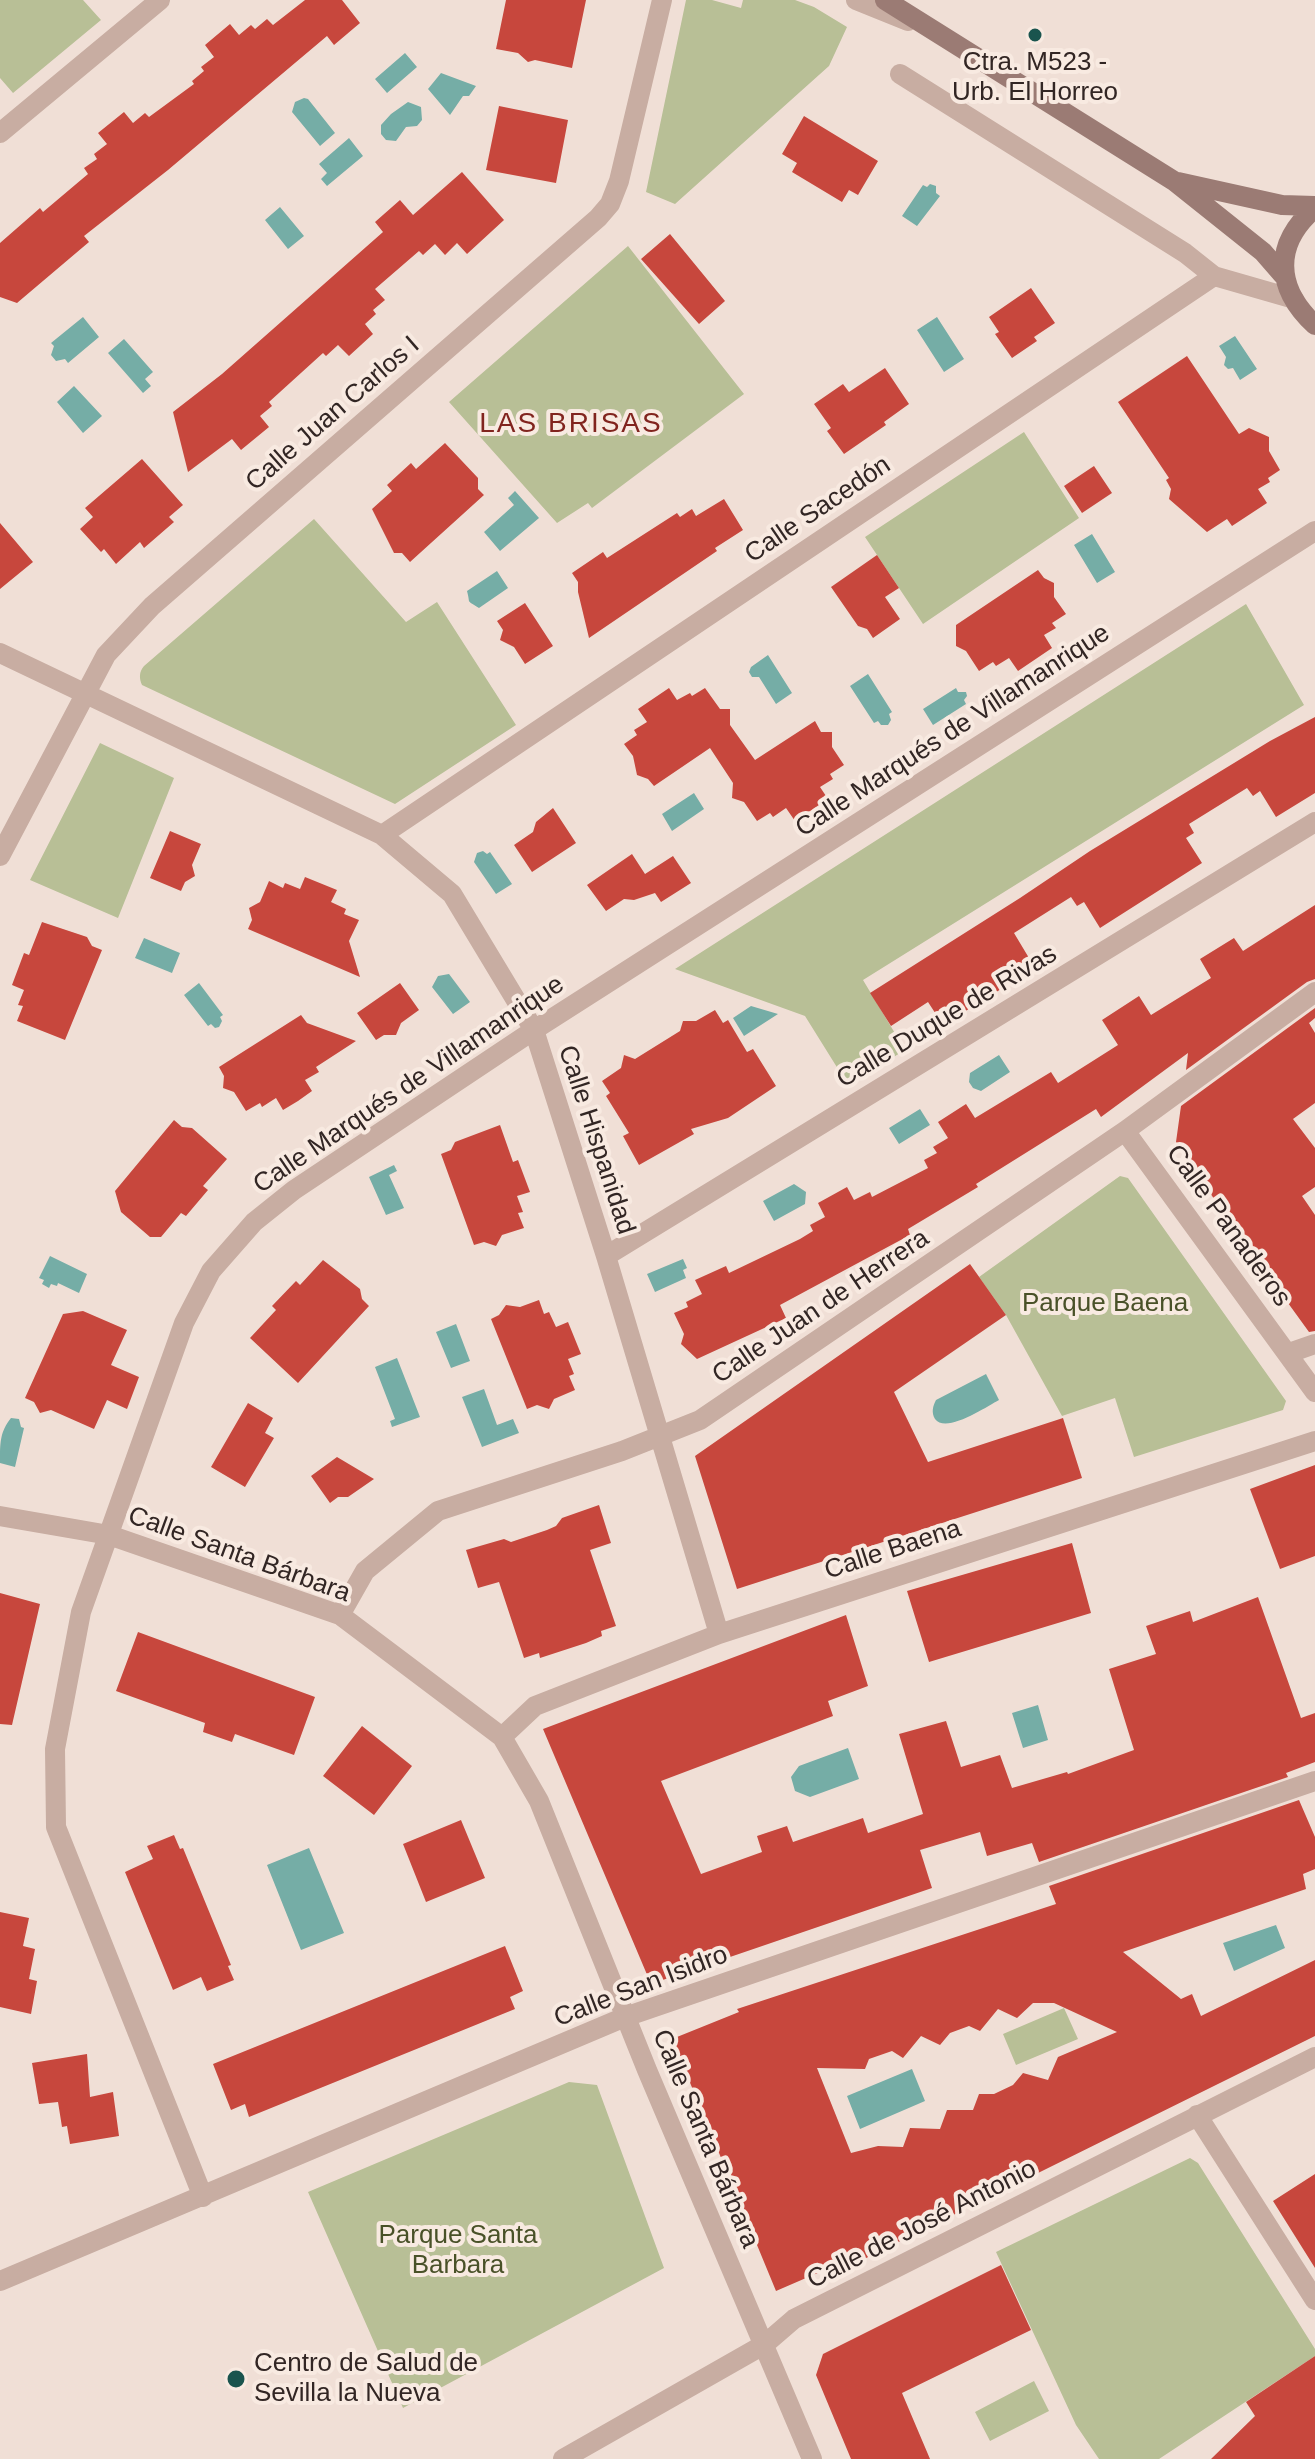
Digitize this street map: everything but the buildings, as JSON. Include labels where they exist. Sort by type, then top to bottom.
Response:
[{"type":"main road","points":[[885,0],[1174,181],[1263,252],[1283,275],[1294,299],[1315,325]]},
{"type":"main road","points":[[1174,181],[1282,205],[1315,207]]},
{"type":"main road","points":[[1283,275],[1285,250],[1297,223],[1315,207]]},
{"type":"street","points":[[0,133],[160,0]]},
{"type":"street","name":"Calle Juan Carlos I","points":[[0,856],[106,655],[152,606],[598,218],[610,204],[619,181],[662,0]]},
{"type":"street","points":[[856,0],[935,31]]},
{"type":"street","points":[[900,74],[1185,253],[1214,276],[1294,299]]},
{"type":"street","name":"Calle Sacedón","points":[[382,835],[1214,276]]},
{"type":"street","name":"Calle Marqués de Villamanrique","points":[[203,2197],[56,1827],[55,1749],[81,1612],[184,1323],[211,1271],[254,1222],[294,1190],[534,1030],[1315,531]]},
{"type":"street","name":"Calle Hispanidad","points":[[0,653],[382,835],[452,894],[534,1030],[606,1256],[719,1634]]},
{"type":"street","name":"Calle Duque de Rivas","points":[[606,1256],[1315,822]]},
{"type":"street","name":"Calle Juan de Herrera","points":[[340,1615],[365,1571],[438,1511],[658,1438],[700,1420],[1125,1131],[1315,992]]},
{"type":"street","name":"Calle Panaderos","points":[[1125,1131],[1315,1392]]},
{"type":"street","points":[[1289,1353],[1315,1344]]},
{"type":"street","name":"Calle Baena","points":[[502,1737],[535,1706],[719,1634],[1315,1441]]},
{"type":"street","name":"Calle Santa Bárbara","points":[[0,1516],[109,1535],[340,1615],[502,1737],[539,1801],[625,2017],[812,2459]]},
{"type":"street","name":"Calle San Isidro","points":[[0,2281],[625,2017],[1315,1781]]},
{"type":"street","name":"Calle de José Antonio","points":[[563,2459],[765,2344],[794,2319],[1315,2057]]},
{"type":"street","points":[[1197,2115],[1315,2300]]},
{"type":"green space","points":[[0,0],[83,0],[101,20],[13,93],[0,78]]},
{"type":"green space","points":[[686,0],[712,0],[741,8],[743,0],[795,0],[814,7],[847,27],[829,66],[675,204],[646,192]]},
{"type":"green space","points":[[628,246],[744,394],[592,508],[588,503],[557,523],[449,402]]},
{"type":"green space","points":[[1024,432],[1079,518],[923,624],[865,537]]},
{"type":"green space","points":[[314,519],[406,622],[437,602],[516,725],[395,804],[141,682],[140,673],[144,666]]},
{"type":"green space","points":[[1246,604],[1304,705],[863,980],[905,1050],[848,1085],[805,1016],[675,969]]},
{"type":"green space","points":[[100,743],[174,778],[118,918],[30,880]]},
{"type":"green space","name":"Parque Baena","points":[[1120,1176],[1128,1178],[1286,1401],[1283,1410],[1134,1457],[1115,1398],[1062,1416],[1006,1315],[979,1277]]},
{"type":"green space","points":[[1064,2008],[1078,2039],[1016,2065],[1003,2034]]},
{"type":"green space","name":"Parque Santa Barbara","points":[[569,2082],[597,2085],[664,2268],[403,2408],[308,2192]]},
{"type":"green space","points":[[1190,2158],[1198,2163],[1315,2349],[1315,2356],[1159,2459],[1099,2459],[1076,2425],[996,2252]]},
{"type":"green space","points":[[1034,2381],[1049,2411],[990,2441],[975,2412]]},
{"type":"water","points":[[405,53],[417,67],[387,93],[375,79]]},
{"type":"water","points":[[441,73],[476,86],[469,96],[463,96],[450,115],[428,89]]},
{"type":"water","points":[[304,98],[335,133],[320,146],[292,112],[295,102]]},
{"type":"water","points":[[408,102],[421,107],[422,120],[417,126],[406,127],[396,141],[386,140],[381,134],[381,125]]},
{"type":"water","points":[[349,138],[363,156],[327,186],[321,179],[327,173],[319,164]]},
{"type":"water","points":[[930,184],[936,186],[936,193],[940,196],[917,226],[902,216],[923,185],[927,187]]},
{"type":"water","points":[[280,207],[304,236],[288,249],[265,220]]},
{"type":"water","points":[[83,317],[99,337],[68,363],[65,359],[56,361],[51,355],[54,346],[51,343]]},
{"type":"water","points":[[937,317],[964,359],[944,372],[917,330]]},
{"type":"water","points":[[1235,336],[1257,369],[1240,380],[1233,368],[1228,369],[1224,365],[1226,357],[1219,346]]},
{"type":"water","points":[[124,339],[153,372],[145,379],[151,386],[143,393],[108,353]]},
{"type":"water","points":[[74,386],[102,416],[83,433],[57,402]]},
{"type":"water","points":[[515,491],[539,518],[500,551],[484,532],[514,505],[508,498]]},
{"type":"water","points":[[1092,534],[1115,572],[1097,583],[1074,545]]},
{"type":"water","points":[[497,571],[508,588],[479,608],[470,602],[467,591]]},
{"type":"water","points":[[768,655],[792,693],[776,704],[759,677],[752,677],[749,672]]},
{"type":"water","points":[[868,674],[892,712],[888,725],[881,725],[878,721],[874,723],[850,686]]},
{"type":"water","points":[[956,688],[958,692],[966,692],[966,704],[933,725],[923,709]]},
{"type":"water","points":[[694,793],[704,809],[672,831],[662,814]]},
{"type":"water","points":[[483,851],[487,854],[490,852],[512,884],[496,894],[474,862],[477,853]]},
{"type":"water","points":[[144,938],[180,953],[172,973],[135,958]]},
{"type":"water","points":[[449,974],[470,1002],[453,1014],[432,987],[438,976]]},
{"type":"water","points":[[199,983],[223,1015],[219,1027],[208,1026],[184,995]]},
{"type":"water","points":[[751,1006],[778,1014],[744,1036],[733,1018]]},
{"type":"water","points":[[999,1055],[1010,1072],[981,1091],[973,1088],[969,1082],[970,1073]]},
{"type":"water","points":[[920,1109],[930,1125],[899,1144],[889,1128]]},
{"type":"water","points":[[394,1165],[397,1171],[389,1175],[404,1208],[386,1215],[369,1177]]},
{"type":"water","points":[[794,1184],[806,1192],[805,1204],[774,1221],[763,1201]]},
{"type":"water","points":[[50,1256],[87,1274],[79,1293],[58,1283],[57,1286],[51,1284],[49,1288],[42,1284],[44,1280],[39,1278]]},
{"type":"water","points":[[683,1259],[687,1268],[683,1270],[686,1278],[655,1292],[647,1274]]},
{"type":"water","points":[[456,1324],[470,1361],[451,1368],[436,1332]]},
{"type":"water","points":[[397,1358],[420,1417],[392,1427],[390,1421],[395,1419],[375,1367]]},
{"type":"water","points":[[986,1374],[999,1400],[957,1421],[940,1423],[935,1419],[933,1409],[936,1400]]},
{"type":"water","points":[[484,1389],[497,1425],[513,1419],[519,1433],[482,1447],[462,1397]]},
{"type":"water","points":[[11,1418],[19,1419],[24,1428],[15,1467],[0,1463],[1,1438]]},
{"type":"water","points":[[1038,1705],[1048,1740],[1023,1748],[1012,1713]]},
{"type":"water","points":[[848,1748],[859,1779],[810,1797],[795,1791],[791,1777],[799,1766]]},
{"type":"water","points":[[309,1848],[344,1933],[301,1950],[267,1865]]},
{"type":"water","points":[[1276,1925],[1285,1948],[1234,1971],[1223,1943]]},
{"type":"water","points":[[912,2069],[925,2101],[860,2129],[847,2096]]},
{"type":"place","name":"Ctra. M523 - Urb. El Horreo","points":[[1035,35]]},
{"type":"place","name":"Centro de Salud de Sevilla la Nueva","points":[[236,2379]]},
{"type":"district","name":"LAS BRISAS","points":[[571,424]]}]
